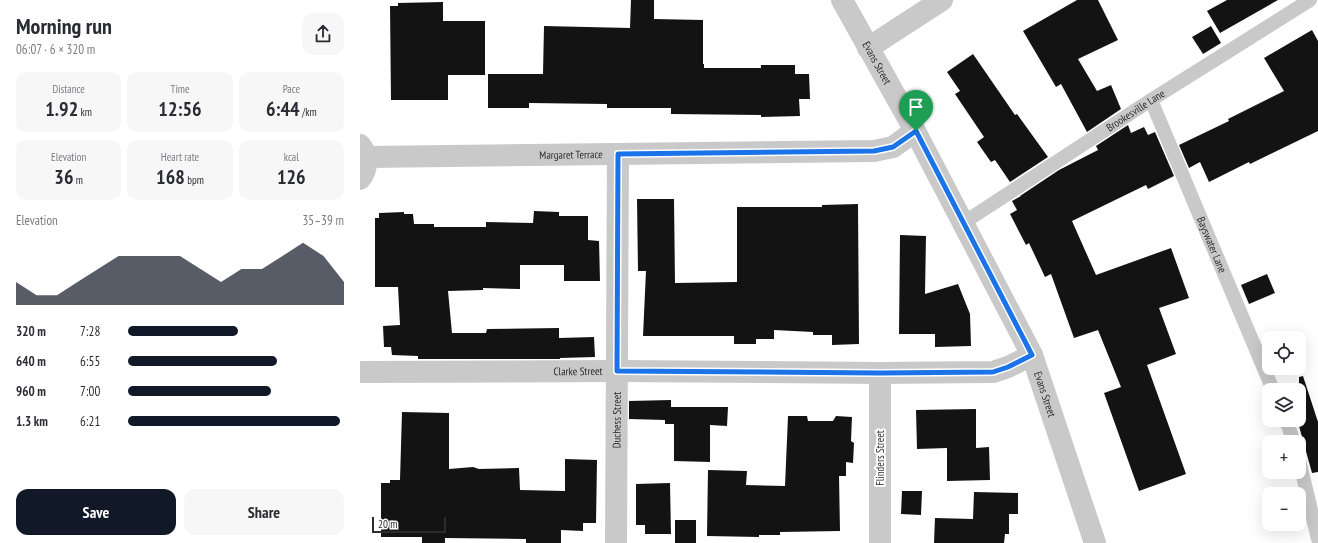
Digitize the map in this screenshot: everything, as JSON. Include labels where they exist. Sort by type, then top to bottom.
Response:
[{"type":"street","name":"Evans Street","points":[[842,0],[916,131],[1032,355],[1095,543]]},
{"type":"street","points":[[868,48],[942,0]]},
{"type":"street","name":"Margaret Terrace","points":[[363,151],[618,154],[874,151],[893,147],[916,131]]},
{"type":"street","points":[[360,179],[366,167],[363,151]]},
{"type":"street","name":"Duchess Street","points":[[616,543],[618,154]]},
{"type":"street","name":"Clarke Street","points":[[360,372],[993,372],[1008,367],[1032,355]]},
{"type":"street","name":"Flinders Street","points":[[880,373],[880,543]]},
{"type":"lane","name":"Brookesville Lane","points":[[963,223],[1151,100],[1310,0]]},
{"type":"lane","name":"Bayswater Lane","points":[[1151,100],[1270,383]]},
{"type":"lane","points":[[1304,479],[1318,538]]},
{"type":"building","points":[[631,0],[654,0],[654,19],[703,20],[704,68],[761,68],[761,65],[795,65],[795,74],[809,74],[810,99],[799,99],[800,116],[761,117],[761,115],[671,114],[671,108],[607,108],[607,104],[529,103],[529,108],[488,108],[488,74],[543,74],[544,26],[630,28]]},
{"type":"building","points":[[1077,0],[1098,0],[1118,40],[1078,59],[1097,91],[1111,85],[1121,109],[1087,132],[1061,84],[1056,87],[1023,31]]},
{"type":"building","points":[[1227,0],[1278,0],[1220,33],[1207,11]]},
{"type":"building","points":[[443,2],[443,21],[485,21],[485,75],[448,75],[448,100],[391,100],[390,6],[398,6],[398,3]]},
{"type":"building","points":[[1211,26],[1221,43],[1203,54],[1192,37]]},
{"type":"building","points":[[1312,30],[1318,41],[1318,131],[1209,182],[1200,162],[1189,168],[1179,145],[1229,121],[1228,119],[1284,91],[1264,58]]},
{"type":"building","points":[[973,54],[1015,115],[1017,114],[1048,157],[1010,182],[995,160],[991,162],[977,142],[984,137],[955,94],[960,91],[947,72]]},
{"type":"building","points":[[1128,125],[1131,133],[1144,127],[1148,135],[1155,132],[1174,176],[1148,189],[1146,185],[1072,221],[1096,275],[1171,248],[1189,298],[1159,308],[1176,354],[1147,365],[1186,474],[1139,491],[1104,393],[1121,387],[1098,330],[1074,338],[1051,274],[1045,277],[1029,243],[1026,245],[1010,214],[1017,210],[1012,201],[1059,170],[1098,150],[1096,146]]},
{"type":"building","points":[[637,199],[674,199],[675,283],[737,282],[737,207],[822,207],[822,205],[858,204],[859,344],[832,345],[832,335],[813,335],[813,332],[774,330],[774,339],[756,339],[756,344],[734,344],[734,336],[643,336],[646,271],[638,271]]},
{"type":"building","points":[[534,211],[559,212],[559,216],[588,216],[588,240],[599,241],[600,281],[564,281],[564,265],[520,265],[520,289],[483,288],[483,290],[448,291],[452,333],[486,333],[487,329],[559,328],[559,338],[594,337],[595,357],[560,359],[418,359],[418,356],[392,355],[391,347],[384,347],[383,326],[400,325],[398,287],[375,287],[375,218],[379,218],[379,213],[404,212],[404,214],[413,214],[414,224],[434,224],[434,227],[486,227],[486,222],[533,223]]},
{"type":"building","points":[[900,235],[926,236],[925,294],[958,284],[970,314],[971,346],[935,347],[935,334],[899,334]]},
{"type":"building","points":[[1267,274],[1275,293],[1249,304],[1241,285]]},
{"type":"building","points":[[1303,376],[1305,383],[1299,383],[1299,377]]},
{"type":"building","points":[[1306,385],[1318,422],[1318,472],[1312,473],[1306,451],[1306,435],[1301,435],[1299,427],[1306,427]]},
{"type":"building","points":[[671,400],[671,407],[728,407],[727,426],[710,425],[710,462],[674,461],[674,424],[665,424],[665,420],[629,419],[629,401]]},
{"type":"building","points":[[976,409],[976,448],[989,447],[990,480],[947,481],[947,448],[917,449],[916,410]]},
{"type":"building","points":[[402,412],[449,413],[449,469],[473,467],[479,469],[519,468],[520,490],[565,491],[565,459],[597,460],[596,523],[583,523],[583,531],[561,530],[561,543],[526,543],[526,539],[445,538],[445,543],[422,543],[422,537],[381,537],[381,483],[390,483],[390,480],[400,480]]},
{"type":"building","points":[[788,416],[807,416],[808,421],[833,421],[836,416],[852,417],[851,441],[854,443],[853,463],[846,462],[846,476],[839,476],[840,531],[780,532],[780,535],[759,535],[759,537],[707,536],[708,470],[747,471],[746,485],[785,486]]},
{"type":"building","points":[[670,483],[671,534],[645,534],[645,525],[636,525],[636,484]]},
{"type":"building","points":[[902,491],[922,491],[921,515],[901,514]]},
{"type":"building","points":[[974,492],[1018,493],[1018,514],[1009,514],[1009,534],[1005,534],[1004,543],[934,543],[935,518],[973,519]]},
{"type":"building","points":[[675,520],[696,520],[696,543],[675,543]]},
{"type":"route","points":[[916,131],[1032,355],[1008,367],[993,372],[880,373],[617,371],[618,154],[874,151],[893,147],[916,131]]}]
